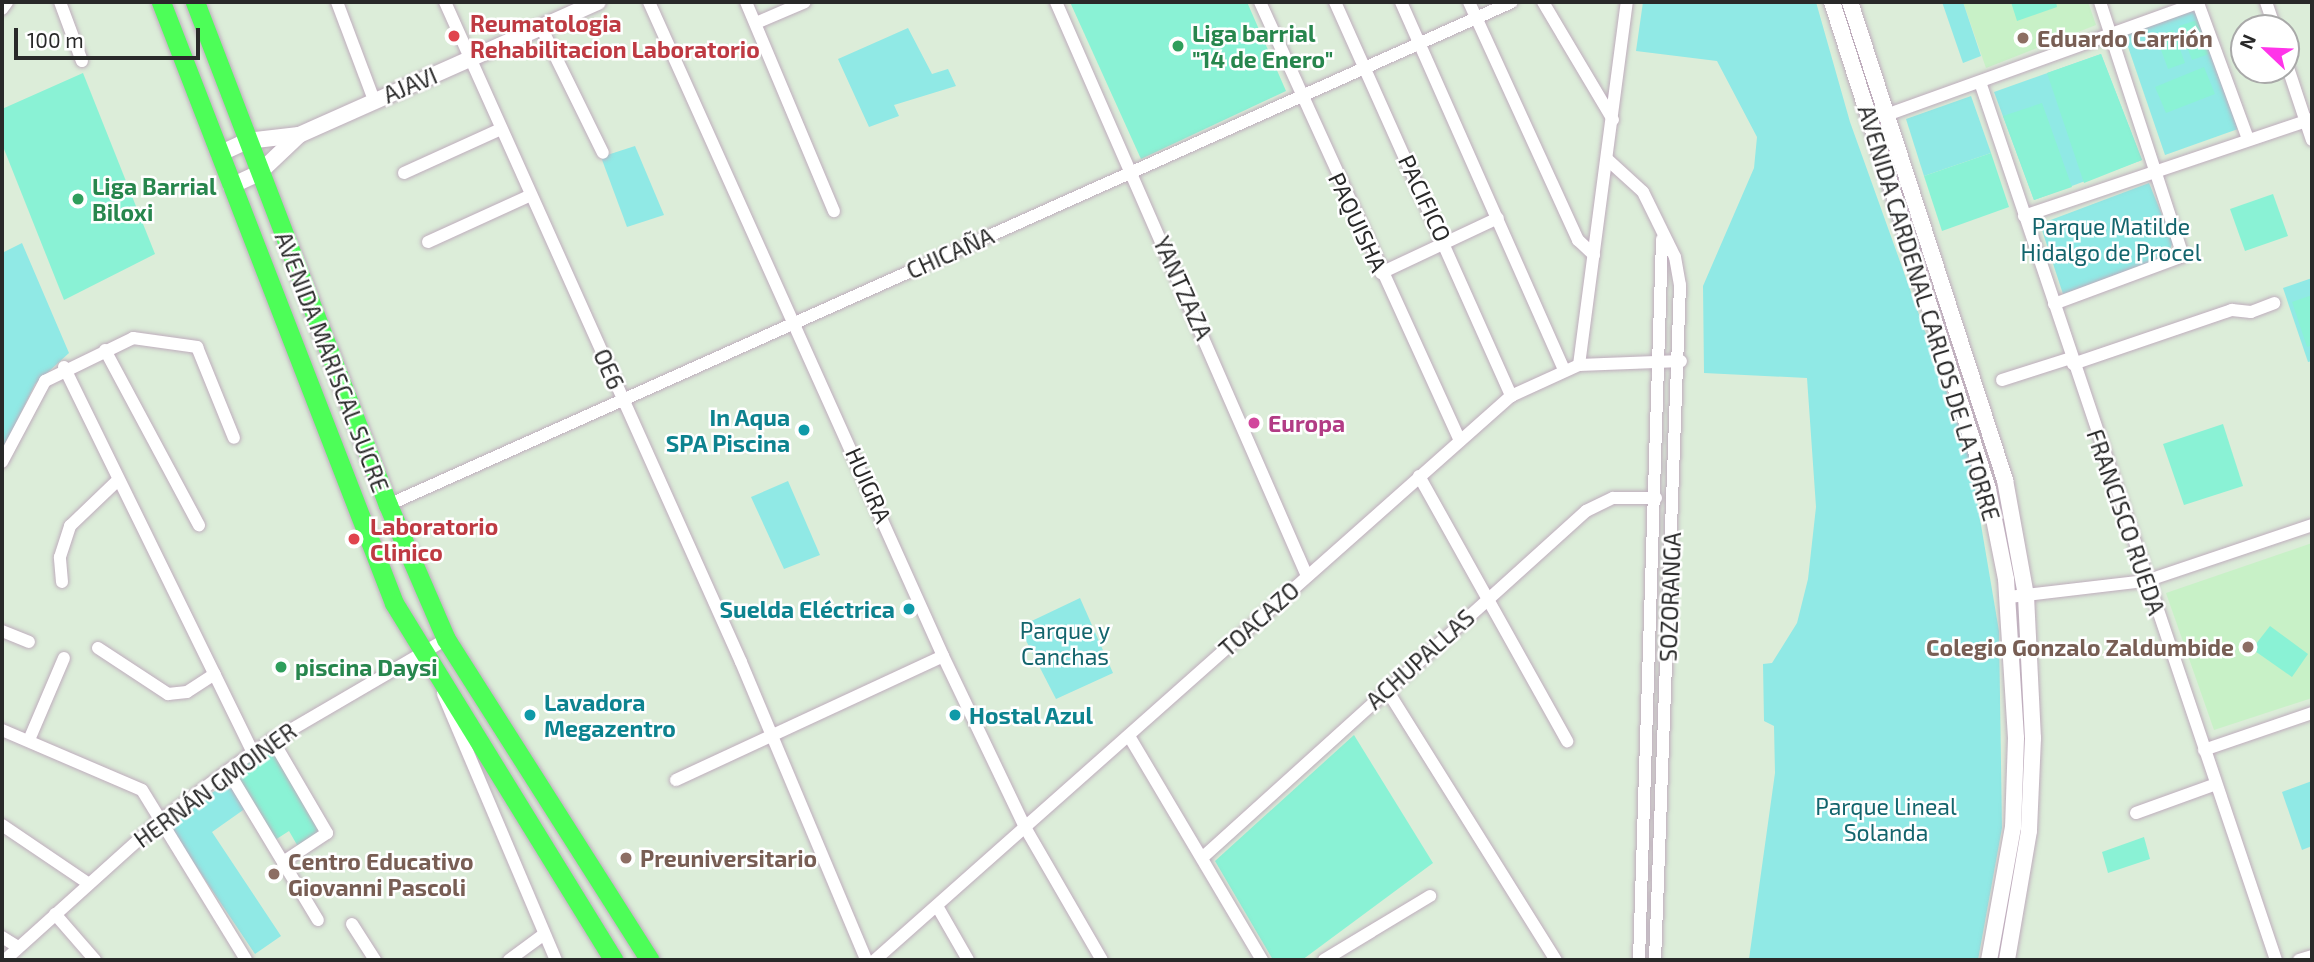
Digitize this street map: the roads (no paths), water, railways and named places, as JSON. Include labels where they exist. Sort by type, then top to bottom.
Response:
[{"type":"main road","name":"AVENIDA MARISCAL SUCRE","points":[[161,2],[394,603],[420,654],[584,904],[614,960]]},
{"type":"main road","name":"AVENIDA MARISCAL SUCRE","points":[[195,2],[388,505],[446,639],[650,960]]},
{"type":"street","points":[[2,9],[7,2]]},
{"type":"street","points":[[60,2],[82,61]]},
{"type":"street","points":[[337,2],[374,100]]},
{"type":"street","name":"OE6","points":[[445,2],[772,737],[866,960]]},
{"type":"street","name":"AJAVI","points":[[219,154],[247,141],[299,135],[598,2]]},
{"type":"street","name":"HUIGRA","points":[[649,2],[943,656],[1026,829],[1102,960]]},
{"type":"street","points":[[746,2],[834,211]]},
{"type":"street","points":[[756,23],[805,2]]},
{"type":"street","name":"YANTZAZA","points":[[1056,2],[1307,576]]},
{"type":"street","name":"PAQUISHA","points":[[1259,2],[1460,441]]},
{"type":"street","name":"PACIFICO","points":[[1335,2],[1444,240],[1511,396]]},
{"type":"street","points":[[1401,2],[1564,369]]},
{"type":"street","points":[[1469,2],[1578,240],[1594,255]]},
{"type":"street","name":"CHICAÑA","points":[[388,505],[1512,2]]},
{"type":"street","points":[[1543,2],[1613,120]]},
{"type":"street","points":[[1579,365],[1627,2]]},
{"type":"street","name":"AVENIDA CARDENAL CARLOS DE LA TORRE","points":[[1832,2],[1988,489],[2009,597],[2013,827],[1989,960]]},
{"type":"street","name":"AVENIDA CARDENAL CARLOS DE LA TORRE","points":[[1850,2],[1889,114],[2005,480],[2026,596],[2033,738],[2029,831],[2007,960]]},
{"type":"street","points":[[2054,304],[2183,256],[2158,171],[2100,2]]},
{"type":"street","points":[[1889,114],[2198,3],[2248,139]]},
{"type":"street","points":[[541,27],[603,153]]},
{"type":"street","name":"FRANCISCO RUEDA","points":[[1980,82],[2146,581],[2276,960]]},
{"type":"street","points":[[2295,84],[2309,120],[2312,140]]},
{"type":"street","points":[[2024,216],[2309,120]]},
{"type":"street","points":[[404,173],[501,129]]},
{"type":"street","name":"AJAVI","points":[[231,186],[259,173],[299,135]]},
{"type":"street","name":"SOZORANGA","points":[[1608,160],[1643,192],[1662,239],[1675,257],[1680,285],[1681,361],[1656,960]]},
{"type":"street","points":[[428,242],[531,195]]},
{"type":"street","points":[[1381,273],[1444,240],[1498,218]]},
{"type":"street","name":"SOZORANGA","points":[[1639,960],[1662,360],[1662,239]]},
{"type":"street","points":[[2002,380],[2072,361],[2232,310],[2251,312],[2274,303]]},
{"type":"street","points":[[2,462],[37,391],[64,367],[133,338],[197,347],[234,438]]},
{"type":"street","points":[[105,350],[199,525]]},
{"type":"street","name":"TOACAZO","points":[[875,960],[1026,829],[1511,396],[1564,369],[1579,365],[1681,361]]},
{"type":"street","points":[[64,367],[253,752]]},
{"type":"street","points":[[1419,476],[1567,741]]},
{"type":"street","points":[[62,582],[60,557],[69,526],[118,480]]},
{"type":"street","name":"ACHUPALLAS","points":[[1202,858],[1487,598],[1599,502],[1656,498]]},
{"type":"street","points":[[2009,597],[2146,581],[2312,526]]},
{"type":"street","points":[[2,631],[29,642]]},
{"type":"street","name":"HERNÁN GMOINER","points":[[5,960],[158,822],[253,752],[446,639]]},
{"type":"street","points":[[98,648],[168,694],[187,692],[215,674]]},
{"type":"street","points":[[676,780],[943,656]]},
{"type":"street","points":[[29,740],[64,658]]},
{"type":"street","points":[[441,687],[543,935],[556,960]]},
{"type":"street","points":[[1387,690],[1556,960]]},
{"type":"street","points":[[2204,750],[2312,713]]},
{"type":"street","points":[[2,730],[142,790],[158,822],[246,960]]},
{"type":"street","points":[[1129,736],[1262,960]]},
{"type":"street","points":[[272,739],[327,833],[283,862]]},
{"type":"street","points":[[228,771],[318,920]]},
{"type":"street","points":[[2136,813],[2216,784]]},
{"type":"street","points":[[2,825],[89,884]]},
{"type":"street","points":[[1324,960],[1430,896]]},
{"type":"street","points":[[937,905],[968,960]]},
{"type":"street","points":[[55,914],[95,960]]},
{"type":"street","points":[[352,924],[375,960]]},
{"type":"street","points":[[509,960],[543,935]]},
{"type":"street","points":[[2,937],[18,947]]},
{"type":"street","points":[[2299,960],[2312,956]]},
{"type":"place","name":"Reumatologia Rehabilitacion Laboratorio","points":[[454,36]]},
{"type":"place","name":"Eduardo Carrión","points":[[2023,38]]},
{"type":"place","name":"Liga barrial \"14 de Enero\"","points":[[1178,46]]},
{"type":"place","name":"Liga Barrial Biloxi","points":[[78,199]]},
{"type":"place","name":"Europa","points":[[1254,423]]},
{"type":"place","name":"In Aqua SPA Piscina","points":[[804,430]]},
{"type":"place","name":"Laboratorio Clinico","points":[[354,539]]},
{"type":"place","name":"Suelda Eléctrica","points":[[909,609]]},
{"type":"place","name":"Colegio Gonzalo Zaldumbide","points":[[2248,647]]},
{"type":"place","name":"piscina Daysi","points":[[281,667]]},
{"type":"place","name":"Lavadora Megazentro","points":[[530,715]]},
{"type":"place","name":"Hostal Azul","points":[[955,715]]},
{"type":"place","name":"Preuniversitario","points":[[626,858]]},
{"type":"place","name":"Centro Educativo Giovanni Pascoli","points":[[274,874]]},
{"type":"park label","name":"Parque Matilde Hidalgo de Procel","points":[[2111,239]]},
{"type":"park label","name":"Parque y Canchas","points":[[1065,643]]},
{"type":"park label","name":"Parque Lineal Solanda","points":[[1886,819]]}]
